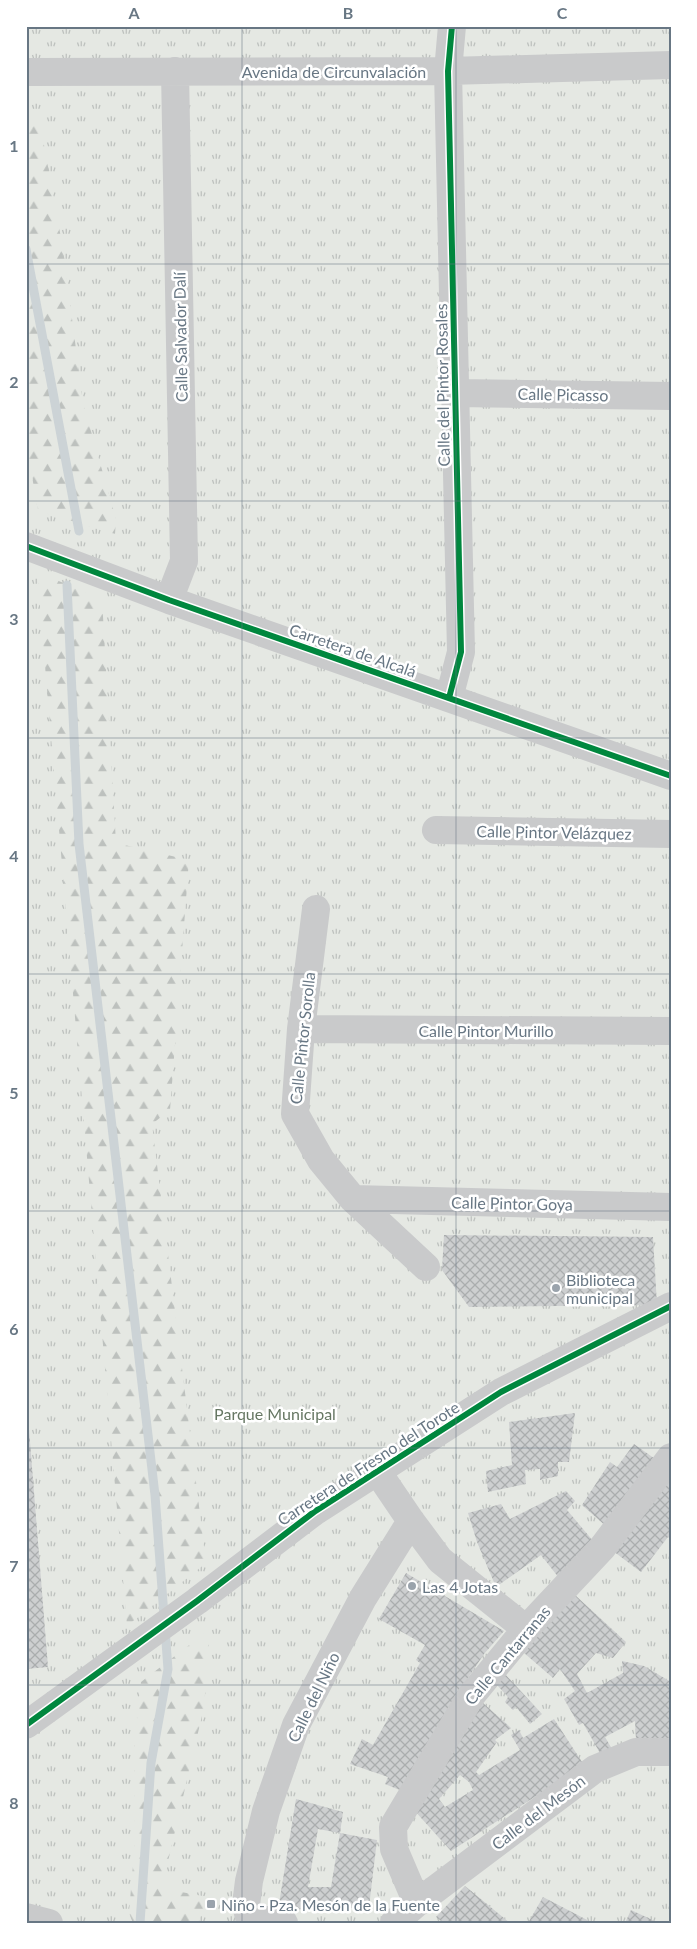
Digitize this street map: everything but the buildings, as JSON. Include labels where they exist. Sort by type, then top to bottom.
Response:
[{"type":"street","name":"Calle del Pintor Rosales","points":[[449,698],[461,652],[448,71],[452,26]]},
{"type":"street","name":"Avenida de Circunvalación","points":[[26,72],[448,71],[671,65]]},
{"type":"street","name":"Calle Salvador Dalí","points":[[169,600],[184,561],[175,71]]},
{"type":"street","name":"Calle Picasso","points":[[456,393],[671,396]]},
{"type":"street","name":"Carretera de Alcalá","points":[[26,546],[169,600],[671,776]]},
{"type":"street","name":"Calle Pintor Velázquez","points":[[436,830],[671,834]]},
{"type":"street","name":"Calle Pintor Sorolla","points":[[316,909],[301,1029],[295,1114],[320,1160],[353,1199],[426,1268]]},
{"type":"street","name":"Calle Pintor Murillo","points":[[301,1029],[671,1031]]},
{"type":"street","name":"Calle Pintor Goya","points":[[353,1199],[671,1207]]},
{"type":"street","name":"Carretera de Fresno del Torote","points":[[26,1725],[198,1601],[314,1512],[377,1471],[500,1392],[671,1306]]},
{"type":"street","name":"Calle Cantarranas","points":[[417,1903],[394,1849],[393,1827],[471,1696],[526,1629],[602,1548],[671,1457]]},
{"type":"street","points":[[377,1471],[440,1560],[526,1629]]},
{"type":"street","name":"Calle del Niño","points":[[247,1920],[246,1905],[249,1882],[266,1811],[296,1725],[363,1598],[411,1521]]},
{"type":"street","name":"Calle del Mesón","points":[[394,1923],[417,1903],[595,1769],[636,1752],[671,1752]]},
{"type":"street","points":[[26,1917],[49,1923]]},
{"type":"street","points":[[247,1920],[284,1923]]},
{"type":"green space","name":"Parque Municipal","points":[[26,26],[671,26],[671,1923],[26,1923]]},
{"type":"green space","points":[[26,122],[40,123],[63,249],[83,403],[116,519],[115,534],[38,511],[26,441]]},
{"type":"green space","points":[[26,441],[38,511],[26,507]]},
{"type":"green space","points":[[37,572],[102,599],[116,843],[189,860],[170,1110],[152,1124],[206,1563],[127,1626]]},
{"type":"green space","points":[[210,1629],[204,1707],[166,1870],[165,1889],[208,1897],[198,1923],[133,1923],[129,1913],[135,1840],[134,1747],[141,1682]]},
{"type":"waterway","points":[[26,249],[79,531]]},
{"type":"waterway","points":[[67,585],[79,844],[155,1495],[168,1669],[151,1763],[140,1923]]},
{"type":"cycle path","points":[[449,698],[461,652],[448,71],[452,26]]},
{"type":"cycle path","points":[[26,546],[169,600],[671,776]]},
{"type":"cycle path","points":[[26,1725],[197,1601],[314,1512],[501,1392],[671,1306]]},
{"type":"place","name":"Biblioteca municipal","points":[[556,1288]]},
{"type":"place","name":"Las 4 Jotas","points":[[412,1586]]},
{"type":"place","name":"Niño - Pza. Mesón de la Fuente","points":[[211,1904]]}]
